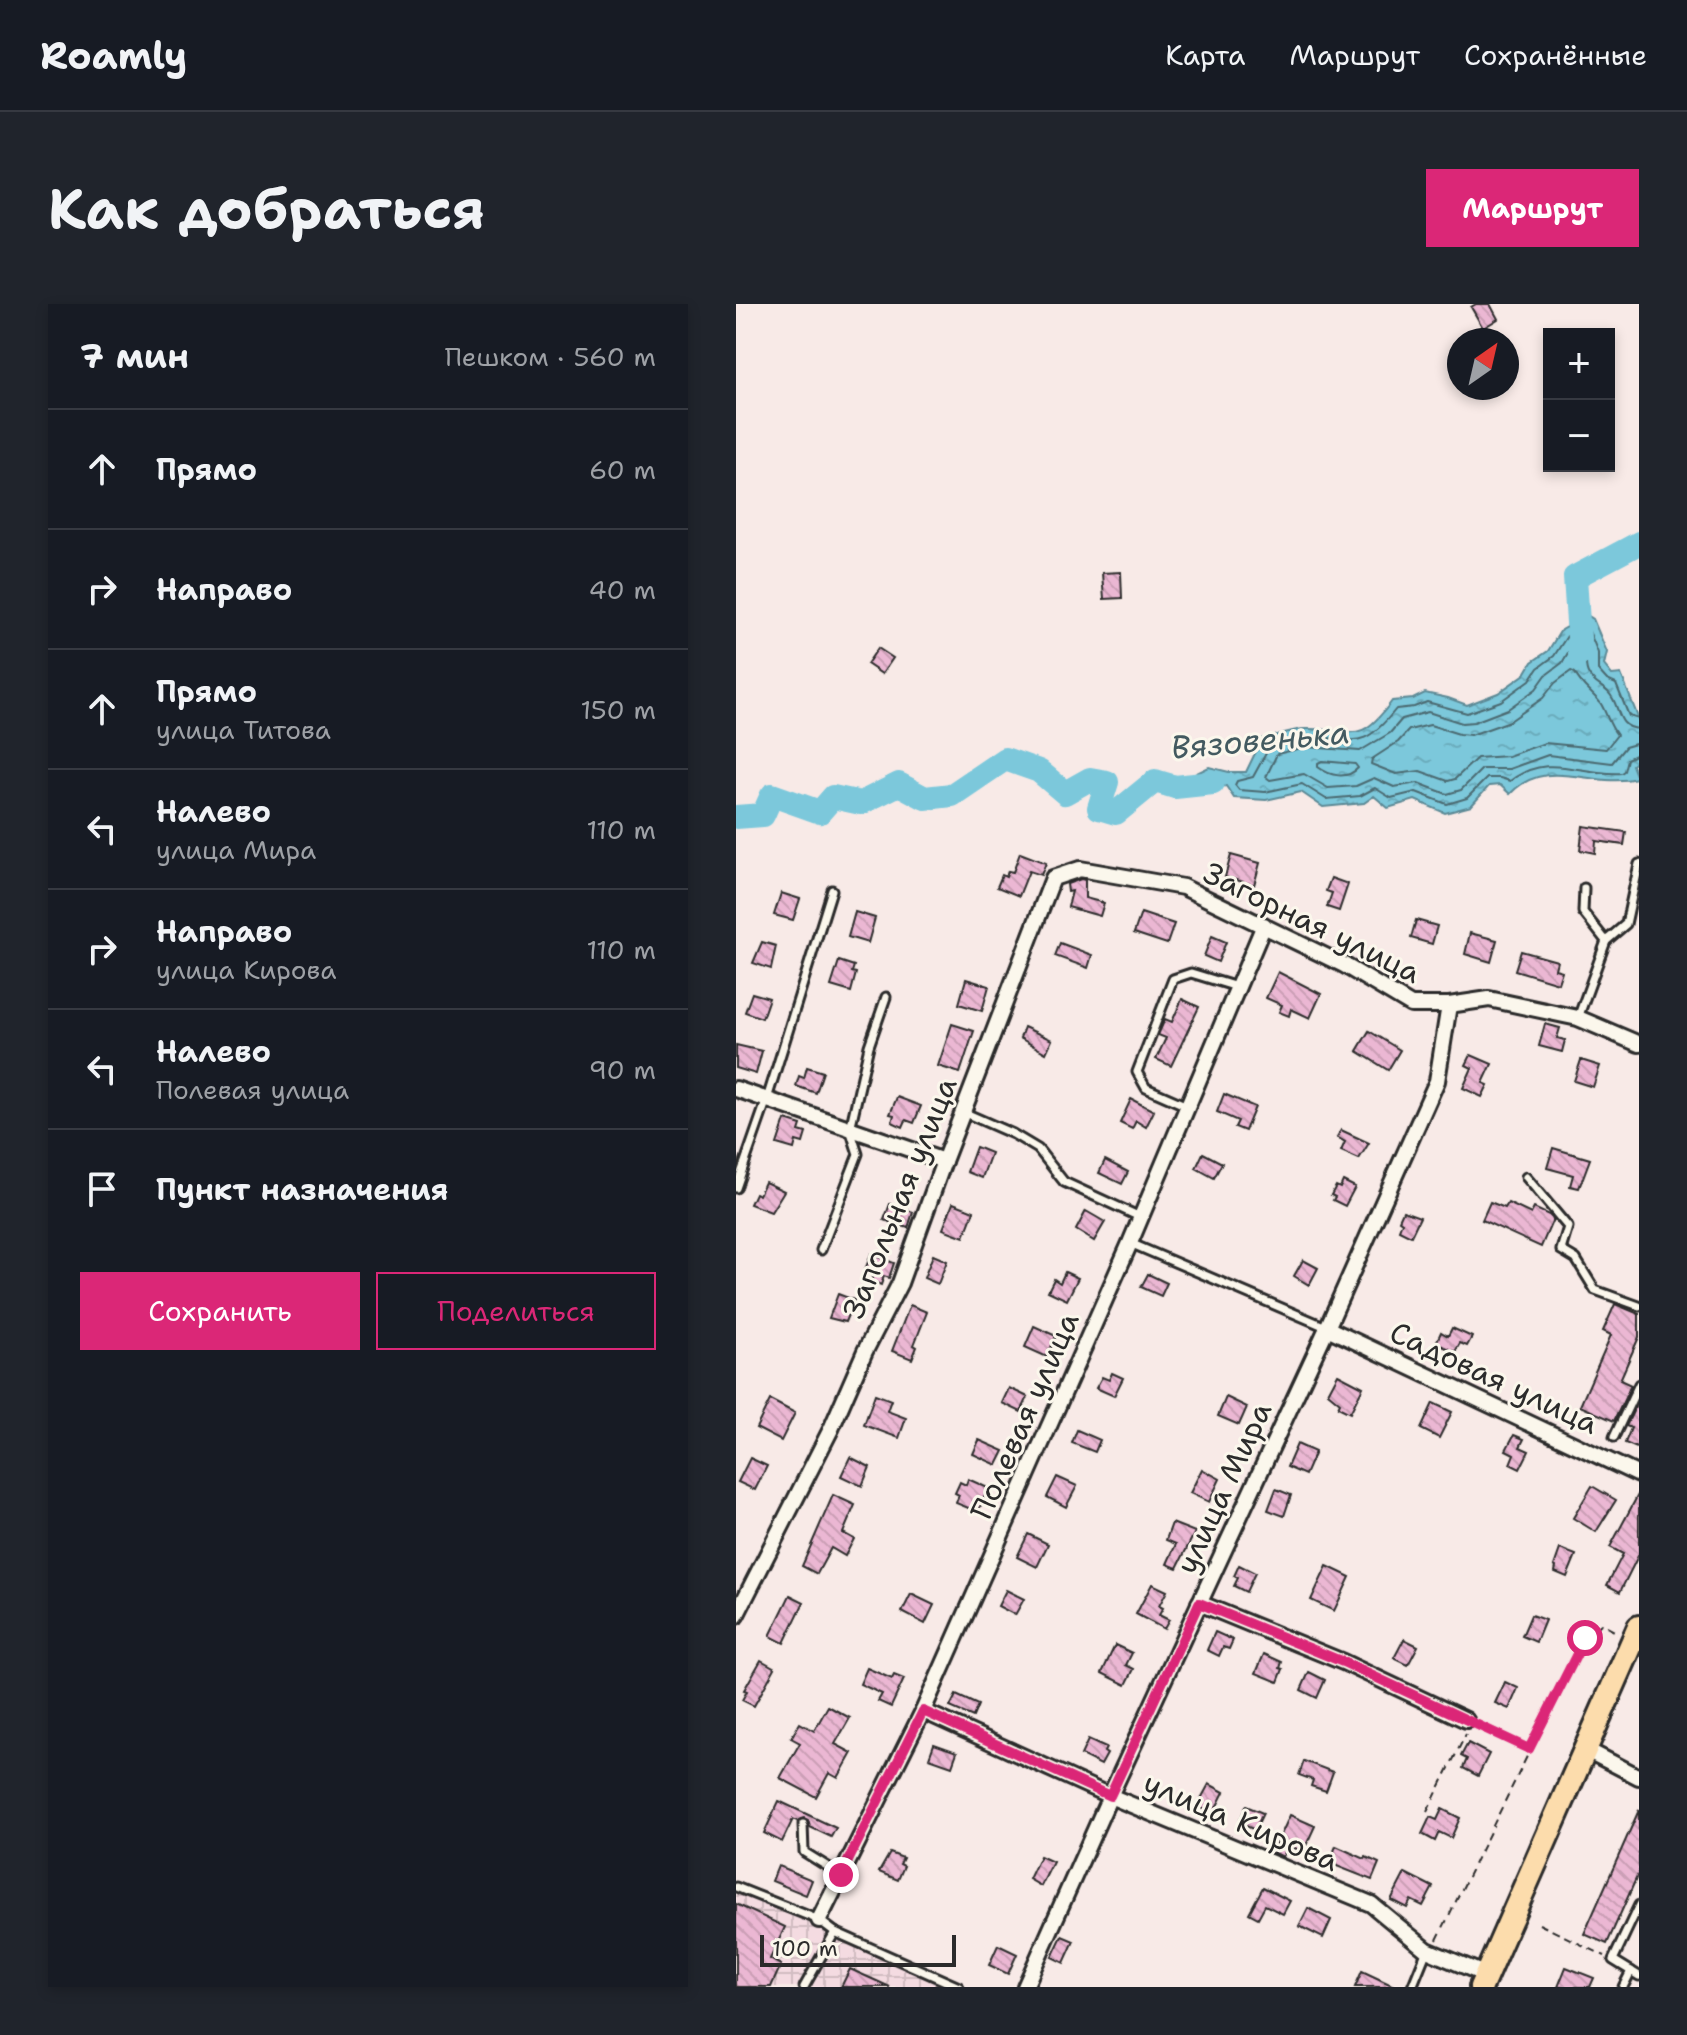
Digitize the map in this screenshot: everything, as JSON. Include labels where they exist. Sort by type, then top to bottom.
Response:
[{"type":"main road","points":[[1484,1981],[1636,1634]]},
{"type":"street","name":"Загорная улица","points":[[1053,878],[1080,869],[1183,887],[1344,965],[1411,1005],[1449,1005],[1489,999],[1578,1018],[1639,1044]]},
{"type":"street","name":"Запольная улица","points":[[736,1616],[831,1429],[865,1351],[900,1283],[1053,878]]},
{"type":"street","name":"Полевая улица","points":[[819,1920],[923,1711],[1130,1243],[1264,925]]},
{"type":"street","name":"улица Мира","points":[[1025,1987],[1437,1081],[1449,1005]]},
{"type":"street","points":[[736,1089],[944,1161]]},
{"type":"street","name":"Садовая улица","points":[[1327,1328],[1639,1475]]},
{"type":"street","points":[[1199,1603],[1343,1662],[1469,1721]]},
{"type":"street","name":"улица Кирова","points":[[923,1711],[1110,1796],[1371,1904],[1427,1950],[1484,1981]]},
{"type":"street","points":[[1585,1749],[1639,1777]]},
{"type":"lane","points":[[1578,1018],[1606,941],[1626,924],[1639,864]]},
{"type":"lane","points":[[1584,888],[1583,912],[1606,941]]},
{"type":"lane","points":[[736,1188],[832,890]]},
{"type":"lane","points":[[1188,1106],[1146,1088],[1137,1072],[1173,979],[1191,973],[1237,987]]},
{"type":"lane","points":[[821,1250],[858,1154],[850,1129],[869,1046],[886,997]]},
{"type":"lane","points":[[963,1112],[1038,1149],[1064,1182],[1141,1217]]},
{"type":"lane","points":[[1526,1177],[1568,1227],[1561,1250],[1576,1259],[1595,1290],[1639,1306]]},
{"type":"lane","points":[[1130,1243],[1327,1328]]},
{"type":"lane","points":[[1614,1437],[1639,1384]]},
{"type":"lane","points":[[803,1824],[804,1852],[841,1875]]},
{"type":"lane","points":[[736,1887],[819,1920],[835,1932],[959,1987]]},
{"type":"lane","points":[[1623,1987],[1635,1973],[1613,1960],[1639,1905]]},
{"type":"lane","points":[[804,1987],[835,1932]]},
{"type":"lane","points":[[1412,1987],[1427,1950]]},
{"type":"path","points":[[1427,1950],[1440,1936],[1585,1638],[1601,1624],[1636,1634]]},
{"type":"path","points":[[1427,1812],[1469,1721],[1529,1749]]},
{"type":"path","points":[[1539,1924],[1613,1960]]},
{"type":"shaded area","points":[[736,1892],[872,1950],[951,1987],[736,1987]]},
{"type":"water","points":[[1587,615],[1593,619],[1607,652],[1604,665],[1612,675],[1621,674],[1639,720],[1639,759],[1632,765],[1637,778],[1539,777],[1524,783],[1510,794],[1500,785],[1489,786],[1471,806],[1445,813],[1415,800],[1388,808],[1374,796],[1364,803],[1323,807],[1301,792],[1266,800],[1234,798],[1226,786],[1183,791],[1182,780],[1209,767],[1246,772],[1262,739],[1305,729],[1361,730],[1380,716],[1392,701],[1413,699],[1425,693],[1467,705],[1498,693],[1525,674],[1532,662],[1548,651],[1561,630]]},
{"type":"building","points":[[1490,304],[1498,319],[1483,328],[1471,307]]},
{"type":"building","points":[[1121,572],[1122,598],[1104,599],[1102,573]]},
{"type":"building","points":[[878,648],[893,658],[882,674],[867,664]]},
{"type":"building","points":[[1583,826],[1626,832],[1624,845],[1596,841],[1595,853],[1580,850]]},
{"type":"building","points":[[1020,853],[1046,863],[1041,875],[1029,871],[1019,896],[997,887],[1002,875],[1006,877],[1008,871],[1013,872]]},
{"type":"building","points":[[1231,855],[1260,863],[1254,885],[1225,877]]},
{"type":"building","points":[[1331,878],[1348,884],[1339,911],[1327,907],[1332,893],[1326,891]]},
{"type":"building","points":[[1085,880],[1085,898],[1104,903],[1100,916],[1068,907],[1072,891],[1068,892],[1067,884]]},
{"type":"building","points":[[781,893],[800,899],[793,920],[774,915]]},
{"type":"building","points":[[855,912],[875,918],[868,943],[848,937]]},
{"type":"building","points":[[1141,913],[1174,924],[1167,944],[1134,933]]},
{"type":"building","points":[[1416,920],[1437,926],[1432,944],[1411,938]]},
{"type":"building","points":[[1470,933],[1497,940],[1491,962],[1465,954]]},
{"type":"building","points":[[1212,936],[1226,942],[1218,962],[1204,956]]},
{"type":"building","points":[[762,942],[776,946],[771,969],[753,963]]},
{"type":"building","points":[[1060,943],[1092,955],[1088,968],[1055,956]]},
{"type":"building","points":[[1521,951],[1557,961],[1555,969],[1562,971],[1558,983],[1515,970]]},
{"type":"building","points":[[839,961],[854,966],[852,972],[856,973],[851,992],[831,986]]},
{"type":"building","points":[[1278,972],[1321,994],[1310,1018],[1291,1009],[1289,1016],[1279,1012],[1282,1005],[1266,998]]},
{"type":"building","points":[[966,979],[989,986],[982,1011],[959,1004]]},
{"type":"building","points":[[752,993],[769,998],[762,1018],[745,1012]]},
{"type":"building","points":[[1182,999],[1199,1007],[1171,1066],[1156,1059],[1166,1038],[1158,1035],[1165,1019],[1172,1022]]},
{"type":"building","points":[[952,1024],[974,1031],[960,1073],[938,1066]]},
{"type":"building","points":[[1545,1024],[1560,1028],[1557,1038],[1565,1040],[1562,1052],[1539,1046]]},
{"type":"building","points":[[1024,1027],[1052,1040],[1046,1053],[1020,1038]]},
{"type":"building","points":[[1369,1031],[1400,1050],[1388,1070],[1357,1051]]},
{"type":"building","points":[[736,1045],[762,1051],[756,1074],[736,1068]]},
{"type":"building","points":[[1471,1055],[1492,1064],[1483,1083],[1488,1085],[1482,1097],[1463,1088],[1472,1068],[1466,1065]]},
{"type":"building","points":[[1581,1060],[1600,1066],[1593,1087],[1574,1081]]},
{"type":"building","points":[[807,1067],[823,1072],[816,1093],[796,1086],[799,1076],[804,1078]]},
{"type":"building","points":[[1224,1094],[1255,1107],[1245,1131],[1235,1127],[1238,1121],[1217,1112]]},
{"type":"building","points":[[897,1097],[921,1106],[914,1123],[906,1120],[903,1127],[892,1122],[894,1115],[890,1114]]},
{"type":"building","points":[[1131,1099],[1154,1111],[1146,1127],[1136,1121],[1132,1129],[1120,1123]]},
{"type":"building","points":[[785,1120],[801,1125],[799,1131],[806,1133],[803,1143],[796,1141],[794,1149],[777,1144]]},
{"type":"building","points":[[1341,1130],[1369,1143],[1359,1159],[1341,1151],[1345,1142],[1337,1137]]},
{"type":"building","points":[[976,1147],[991,1153],[982,1178],[967,1172]]},
{"type":"building","points":[[1553,1148],[1590,1159],[1579,1188],[1570,1186],[1573,1175],[1547,1168]]},
{"type":"building","points":[[1203,1153],[1222,1163],[1214,1178],[1196,1168]]},
{"type":"building","points":[[1105,1160],[1128,1172],[1122,1184],[1099,1173]]},
{"type":"building","points":[[1343,1181],[1355,1187],[1345,1206],[1333,1200],[1335,1197],[1331,1195]]},
{"type":"building","points":[[765,1182],[784,1191],[771,1212],[750,1204]]},
{"type":"building","points":[[1490,1202],[1505,1208],[1508,1203],[1531,1214],[1534,1208],[1549,1215],[1553,1219],[1541,1247],[1482,1220]]},
{"type":"building","points":[[953,1203],[974,1211],[964,1237],[943,1229]]},
{"type":"building","points":[[890,1204],[913,1212],[908,1228],[884,1220]]},
{"type":"building","points":[[1086,1211],[1105,1222],[1094,1241],[1076,1230]]},
{"type":"building","points":[[1403,1211],[1420,1217],[1411,1236],[1399,1230]]},
{"type":"building","points":[[871,1254],[894,1263],[889,1278],[884,1276],[881,1285],[871,1281],[874,1273],[865,1270]]},
{"type":"building","points":[[933,1255],[947,1261],[938,1284],[924,1278]]},
{"type":"building","points":[[1303,1260],[1318,1268],[1309,1285],[1294,1276]]},
{"type":"building","points":[[1065,1272],[1078,1278],[1067,1300],[1048,1291],[1054,1279],[1060,1283]]},
{"type":"building","points":[[1148,1274],[1167,1283],[1161,1296],[1141,1287]]},
{"type":"building","points":[[838,1294],[854,1300],[845,1322],[829,1318]]},
{"type":"building","points":[[1615,1304],[1639,1314],[1639,1337],[1620,1380],[1631,1385],[1614,1421],[1580,1406],[1611,1335],[1603,1331]]},
{"type":"building","points":[[910,1305],[927,1312],[912,1359],[892,1351]]},
{"type":"building","points":[[1034,1326],[1056,1336],[1047,1357],[1025,1347]]},
{"type":"building","points":[[1452,1328],[1472,1337],[1467,1346],[1460,1343],[1455,1352],[1436,1343],[1441,1332],[1448,1336]]},
{"type":"building","points":[[1112,1373],[1123,1378],[1114,1396],[1096,1388],[1102,1377],[1109,1380]]},
{"type":"building","points":[[1338,1374],[1363,1387],[1350,1413],[1338,1407],[1340,1403],[1328,1393]]},
{"type":"building","points":[[1009,1388],[1028,1397],[1021,1412],[1002,1403]]},
{"type":"building","points":[[875,1394],[891,1400],[887,1411],[906,1418],[899,1438],[864,1425]]},
{"type":"building","points":[[1226,1397],[1247,1407],[1239,1425],[1218,1416]]},
{"type":"building","points":[[1639,1399],[1639,1449],[1625,1443],[1631,1428],[1626,1426]]},
{"type":"building","points":[[770,1400],[795,1413],[781,1441],[756,1428]]},
{"type":"building","points":[[1433,1403],[1452,1412],[1439,1438],[1421,1429]]},
{"type":"building","points":[[1077,1430],[1100,1440],[1095,1452],[1072,1443]]},
{"type":"building","points":[[1514,1435],[1524,1439],[1520,1447],[1529,1451],[1520,1469],[1510,1464],[1514,1454],[1506,1450]]},
{"type":"building","points":[[979,1440],[1004,1451],[997,1465],[973,1454]]},
{"type":"building","points":[[1297,1444],[1315,1452],[1305,1475],[1287,1467]]},
{"type":"building","points":[[850,1457],[870,1467],[862,1486],[841,1476]]},
{"type":"building","points":[[750,1458],[767,1466],[755,1490],[738,1482]]},
{"type":"building","points":[[1202,1469],[1220,1479],[1209,1502],[1190,1493]]},
{"type":"building","points":[[1057,1477],[1077,1486],[1066,1507],[1047,1497]]},
{"type":"building","points":[[968,1479],[988,1488],[978,1512],[956,1503],[959,1495],[955,1493],[960,1482],[966,1485]]},
{"type":"building","points":[[1592,1486],[1616,1500],[1596,1532],[1573,1518]]},
{"type":"building","points":[[1276,1489],[1291,1495],[1284,1516],[1268,1510]]},
{"type":"building","points":[[1639,1493],[1639,1554],[1620,1592],[1607,1585],[1623,1554],[1610,1547]]},
{"type":"building","points":[[833,1495],[855,1505],[843,1533],[854,1539],[845,1556],[831,1548],[817,1574],[802,1566]]},
{"type":"building","points":[[1172,1523],[1195,1532],[1177,1568],[1167,1564],[1176,1544],[1166,1540]]},
{"type":"building","points":[[1028,1534],[1048,1544],[1037,1567],[1017,1557]]},
{"type":"building","points":[[1560,1549],[1576,1555],[1567,1577],[1555,1572]]},
{"type":"building","points":[[1239,1565],[1255,1573],[1246,1592],[1234,1586]]},
{"type":"building","points":[[1327,1566],[1350,1577],[1334,1611],[1311,1600]]},
{"type":"building","points":[[1152,1584],[1167,1591],[1159,1606],[1163,1608],[1159,1615],[1169,1620],[1164,1629],[1136,1614]]},
{"type":"building","points":[[1006,1590],[1024,1599],[1015,1615],[998,1606]]},
{"type":"building","points":[[911,1594],[934,1605],[925,1624],[902,1612]]},
{"type":"building","points":[[790,1595],[804,1602],[784,1643],[770,1636]]},
{"type":"building","points":[[1531,1615],[1545,1620],[1536,1642],[1522,1636]]},
{"type":"building","points":[[1215,1632],[1233,1640],[1229,1649],[1223,1647],[1219,1656],[1207,1650]]},
{"type":"building","points":[[1404,1639],[1418,1646],[1408,1665],[1394,1658]]},
{"type":"building","points":[[1115,1645],[1132,1653],[1126,1665],[1134,1669],[1126,1685],[1102,1673]]},
{"type":"building","points":[[1264,1654],[1282,1662],[1278,1682],[1256,1673]]},
{"type":"building","points":[[761,1660],[775,1668],[754,1706],[742,1700],[747,1691],[744,1690]]},
{"type":"building","points":[[867,1668],[892,1679],[894,1675],[904,1679],[891,1707],[878,1701],[882,1694],[860,1684]]},
{"type":"building","points":[[1309,1672],[1325,1680],[1317,1698],[1301,1690]]},
{"type":"building","points":[[1505,1682],[1518,1688],[1509,1709],[1495,1703]]},
{"type":"building","points":[[956,1695],[978,1705],[973,1717],[950,1707]]},
{"type":"building","points":[[828,1706],[850,1718],[835,1744],[852,1753],[838,1778],[829,1773],[816,1797],[780,1778],[800,1743],[791,1738],[800,1723],[814,1731]]},
{"type":"building","points":[[1088,1740],[1106,1748],[1104,1752],[1107,1754],[1101,1765],[1081,1755]]},
{"type":"building","points":[[1468,1743],[1489,1754],[1478,1776],[1463,1768],[1467,1759],[1461,1756]]},
{"type":"building","points":[[934,1744],[957,1752],[952,1766],[929,1758]]},
{"type":"building","points":[[1304,1761],[1333,1772],[1326,1791],[1311,1786],[1313,1780],[1299,1775]]},
{"type":"building","points":[[1209,1784],[1224,1792],[1213,1814],[1197,1806]]},
{"type":"building","points":[[779,1801],[836,1828],[831,1837],[810,1827],[804,1818],[793,1819],[782,1842],[764,1833]]},
{"type":"building","points":[[1246,1806],[1263,1813],[1255,1830],[1239,1823]]},
{"type":"building","points":[[1442,1809],[1460,1818],[1451,1838],[1439,1832],[1435,1841],[1422,1834],[1430,1817],[1437,1820]]},
{"type":"building","points":[[1639,1810],[1639,1872],[1607,1944],[1584,1934]]},
{"type":"building","points":[[1290,1815],[1315,1826],[1303,1852],[1288,1845],[1283,1857],[1273,1852]]},
{"type":"building","points":[[1336,1846],[1379,1863],[1372,1880],[1329,1863]]},
{"type":"building","points":[[890,1853],[903,1858],[900,1864],[904,1866],[898,1880],[879,1872]]},
{"type":"building","points":[[1040,1856],[1053,1862],[1041,1886],[1029,1879]]},
{"type":"building","points":[[778,1866],[812,1880],[806,1895],[772,1881]]},
{"type":"building","points":[[1405,1873],[1433,1887],[1423,1906],[1411,1900],[1407,1908],[1391,1900]]},
{"type":"building","points":[[1263,1887],[1290,1901],[1283,1914],[1265,1905],[1258,1918],[1249,1913]]},
{"type":"building","points":[[736,1904],[785,1927],[770,1959],[781,1965],[771,1987],[736,1987]]},
{"type":"building","points":[[1308,1908],[1331,1920],[1323,1938],[1299,1926]]},
{"type":"building","points":[[1062,1936],[1074,1941],[1064,1963],[1052,1957]]},
{"type":"building","points":[[998,1945],[1017,1954],[1008,1974],[989,1965]]},
{"type":"building","points":[[1566,1967],[1594,1978],[1590,1987],[1558,1987]]},
{"type":"building","points":[[850,1969],[890,1987],[841,1987]]},
{"type":"building","points":[[1362,1971],[1396,1987],[1355,1987]]},
{"type":"waterway","name":"Вязовенька","points":[[1580,653],[1575,577],[1639,543]]},
{"type":"waterway","name":"Вязовенька","points":[[736,817],[763,815],[772,795],[820,812],[833,797],[861,803],[899,784],[925,798],[952,795],[1005,759],[1039,771],[1065,793],[1090,779],[1107,782],[1099,808],[1116,813],[1155,781],[1175,787],[1213,783]]},
{"type":"route","points":[[841,1875],[923,1711],[1110,1796],[1199,1603],[1343,1662],[1529,1749],[1585,1638]]}]
